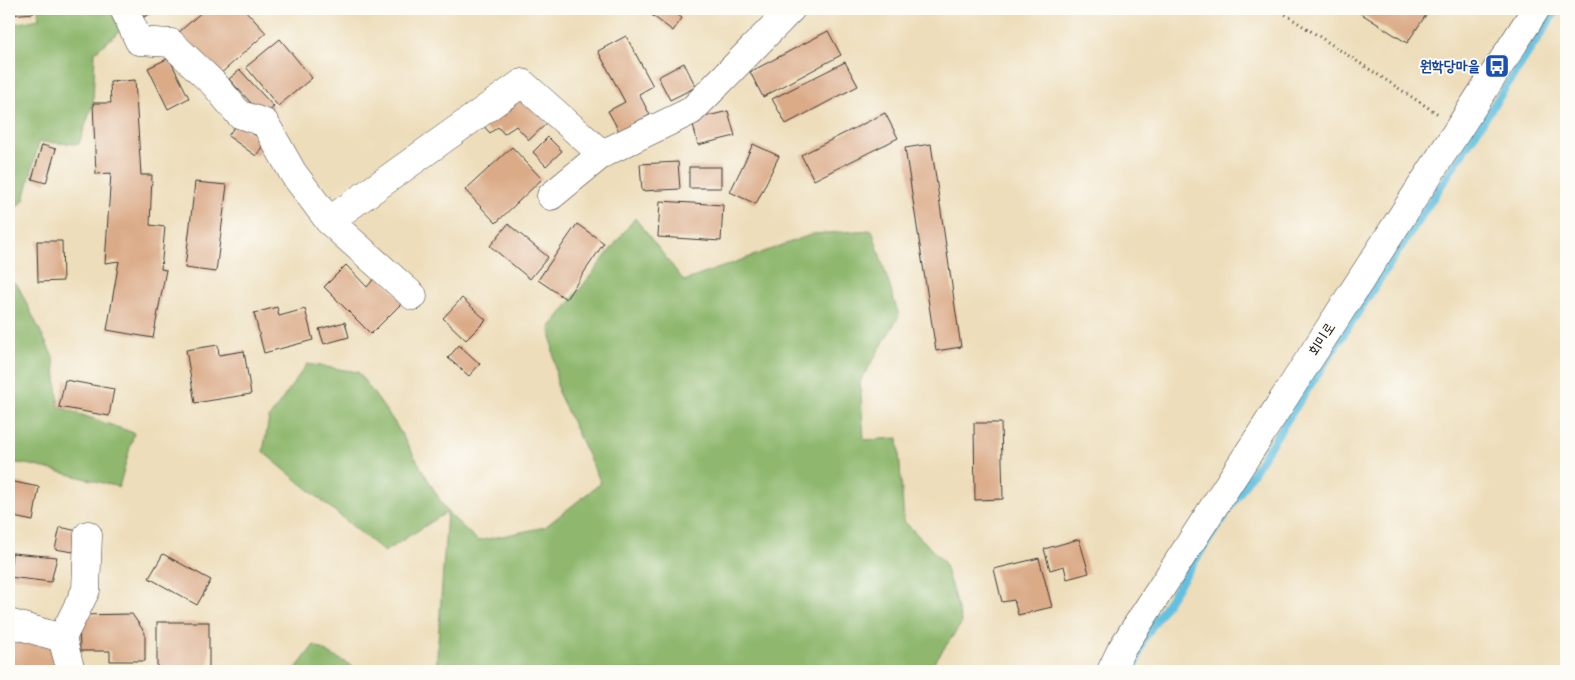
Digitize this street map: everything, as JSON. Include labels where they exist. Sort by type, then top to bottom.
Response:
[{"type":"street","points":[[124,9],[139,40],[171,43],[215,85],[239,114],[265,123],[293,172],[329,221],[413,296]]},
{"type":"street","points":[[551,196],[602,154],[691,111],[791,9]]},
{"type":"street","name":"회미로","points":[[1111,671],[1121,650],[1536,9]]},
{"type":"street","points":[[329,221],[522,82],[602,154]]},
{"type":"street","points":[[71,671],[62,638],[86,590],[88,535]]},
{"type":"street","points":[[9,623],[62,638]]},
{"type":"path","points":[[1277,9],[1459,128]]},
{"type":"green space","points":[[38,9],[110,9],[120,31],[95,52],[93,103],[79,144],[39,142],[24,200],[9,214],[9,25],[39,19]]},
{"type":"green space","points":[[635,218],[684,281],[813,234],[872,230],[899,316],[860,382],[864,440],[898,438],[904,521],[944,562],[962,623],[928,671],[436,671],[447,512],[478,541],[545,527],[601,483],[558,392],[550,328]]},
{"type":"green space","points":[[9,282],[17,284],[54,359],[59,407],[134,433],[119,487],[32,465],[9,462]]},
{"type":"green space","points":[[307,364],[358,372],[395,423],[447,512],[384,552],[263,452],[269,418]]},
{"type":"green space","points":[[314,645],[361,671],[294,671]]},
{"type":"building","points":[[9,9],[33,9],[34,13],[9,15]]},
{"type":"building","points":[[139,9],[159,9],[144,17]]},
{"type":"building","points":[[205,9],[244,9],[266,33],[218,76],[178,33]]},
{"type":"building","points":[[651,9],[670,9],[682,18],[673,31],[649,13]]},
{"type":"building","points":[[1334,9],[1346,9],[1342,14]]},
{"type":"building","points":[[1354,9],[1430,9],[1407,43]]},
{"type":"building","points":[[828,31],[841,55],[763,97],[750,72]]},
{"type":"building","points":[[626,36],[653,86],[639,94],[650,115],[619,131],[608,111],[625,102],[598,51]]},
{"type":"building","points":[[280,39],[312,78],[278,106],[246,67]]},
{"type":"building","points":[[169,58],[189,98],[168,109],[148,68]]},
{"type":"building","points":[[845,62],[858,86],[786,124],[772,99]]},
{"type":"building","points":[[684,63],[696,87],[670,100],[658,77]]},
{"type":"building","points":[[240,70],[274,107],[263,116],[229,79]]},
{"type":"building","points":[[135,80],[141,175],[152,175],[150,225],[165,227],[161,269],[166,270],[153,338],[107,330],[119,261],[105,263],[111,173],[96,174],[93,103],[111,103],[110,82]]},
{"type":"building","points":[[509,98],[525,99],[547,123],[529,140],[516,126],[504,134],[498,127],[490,133],[480,122]]},
{"type":"building","points":[[728,111],[735,136],[698,145],[692,120]]},
{"type":"building","points":[[885,113],[898,138],[814,180],[801,155]]},
{"type":"building","points":[[237,123],[265,142],[256,156],[228,136]]},
{"type":"building","points":[[548,137],[562,151],[546,166],[533,152]]},
{"type":"building","points":[[753,144],[779,156],[756,204],[730,192]]},
{"type":"building","points":[[931,144],[961,347],[936,351],[905,148]]},
{"type":"building","points":[[42,145],[56,149],[46,183],[32,179]]},
{"type":"building","points":[[512,147],[542,179],[496,223],[465,190]]},
{"type":"building","points":[[678,162],[680,189],[642,191],[640,164]]},
{"type":"building","points":[[689,167],[721,167],[721,188],[689,188]]},
{"type":"building","points":[[195,182],[227,185],[216,272],[185,268]]},
{"type":"building","points":[[660,201],[723,205],[721,241],[658,237]]},
{"type":"building","points":[[508,224],[548,257],[530,279],[490,246]]},
{"type":"building","points":[[577,224],[604,243],[566,299],[538,280]]},
{"type":"building","points":[[37,241],[62,241],[63,281],[38,282]]},
{"type":"building","points":[[346,265],[367,287],[377,275],[404,301],[371,334],[324,287]]},
{"type":"building","points":[[462,298],[486,320],[466,340],[443,318]]},
{"type":"building","points":[[277,307],[279,316],[305,309],[313,340],[264,353],[254,313]]},
{"type":"building","points":[[345,322],[349,337],[324,344],[319,329]]},
{"type":"building","points":[[218,345],[219,355],[244,351],[251,394],[195,403],[186,350]]},
{"type":"building","points":[[459,345],[480,364],[469,376],[448,358]]},
{"type":"building","points":[[65,380],[114,389],[109,416],[59,407]]},
{"type":"building","points":[[974,423],[1001,423],[1003,499],[975,500]]},
{"type":"building","points":[[9,481],[39,487],[33,521],[9,516]]},
{"type":"building","points":[[60,527],[77,531],[73,552],[55,549]]},
{"type":"building","points":[[1079,539],[1089,573],[1067,579],[1064,566],[1050,570],[1044,549]]},
{"type":"building","points":[[12,553],[57,557],[51,582],[9,577]]},
{"type":"building","points":[[163,554],[211,580],[197,605],[149,578]]},
{"type":"building","points":[[1039,558],[1052,607],[1018,615],[1014,600],[1002,602],[994,569]]},
{"type":"building","points":[[132,614],[145,633],[145,661],[110,661],[110,651],[80,651],[79,615]]},
{"type":"building","points":[[157,622],[209,622],[209,671],[157,671]]},
{"type":"building","points":[[9,637],[59,648],[54,671],[9,671]]},
{"type":"waterway","points":[[1134,671],[1143,640],[1557,9]]},
{"type":"place","name":"원학당마을","points":[[1497,66]]}]
